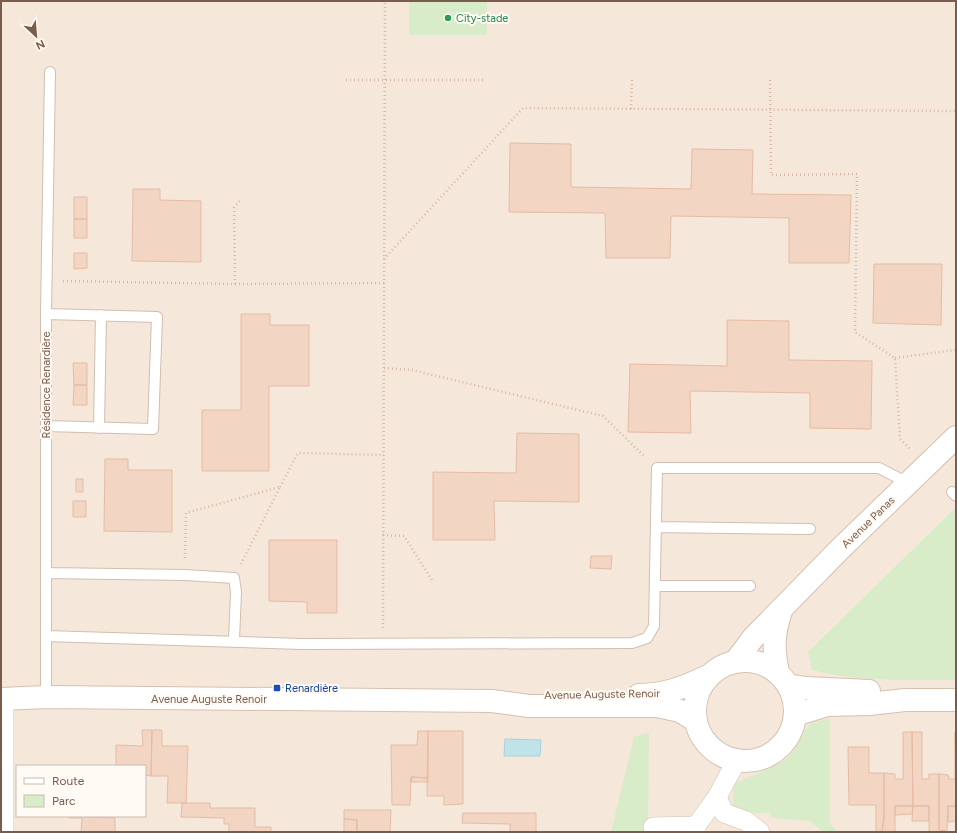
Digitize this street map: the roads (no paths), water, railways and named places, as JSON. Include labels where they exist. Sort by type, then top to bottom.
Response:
[{"type":"main road","name":"Avenue Panas","points":[[735,662],[753,638],[840,549],[956,437]]},
{"type":"main road","name":"Avenue Panas","points":[[782,609],[773,646],[783,679]]},
{"type":"main road","points":[[783,679],[794,701],[795,715],[790,732],[785,741],[772,753],[751,761],[737,760],[718,753],[710,747],[700,733],[696,721],[695,703],[699,691],[708,676],[719,668],[735,662],[748,661],[765,665],[783,679],[805,688],[872,691],[905,700]]},
{"type":"main road","name":"Avenue Auguste Renoir","points":[[492,701],[529,694],[656,695],[675,691],[708,676]]},
{"type":"main road","name":"Avenue Auguste Renoir","points":[[2,698],[46,697],[492,701],[529,706],[657,706],[680,711],[696,721]]},
{"type":"main road","points":[[795,715],[827,705],[869,704],[905,700],[956,700]]},
{"type":"street","points":[[2,698],[4,832]]},
{"type":"street","points":[[654,832],[654,826],[696,829],[717,797],[737,760]]},
{"type":"street","points":[[717,797],[724,813],[746,821],[760,832]]},
{"type":"lane","name":"Résidence Renardière","points":[[46,697],[46,314],[50,72]]},
{"type":"lane","points":[[46,314],[157,317],[154,429],[46,426]]},
{"type":"lane","points":[[99,428],[101,315]]},
{"type":"lane","points":[[46,636],[234,640],[302,644],[632,643],[647,638],[654,626],[657,468],[879,468],[908,483]]},
{"type":"lane","points":[[656,527],[810,530]]},
{"type":"lane","points":[[46,574],[185,575],[234,578],[236,592],[234,640]]},
{"type":"lane","points":[[655,586],[750,586]]},
{"type":"water","points":[[505,739],[541,740],[540,756],[504,756]]},
{"type":"place","name":"City-stade","points":[[448,18]]},
{"type":"place","name":"Renardière","points":[[277,688]]}]
